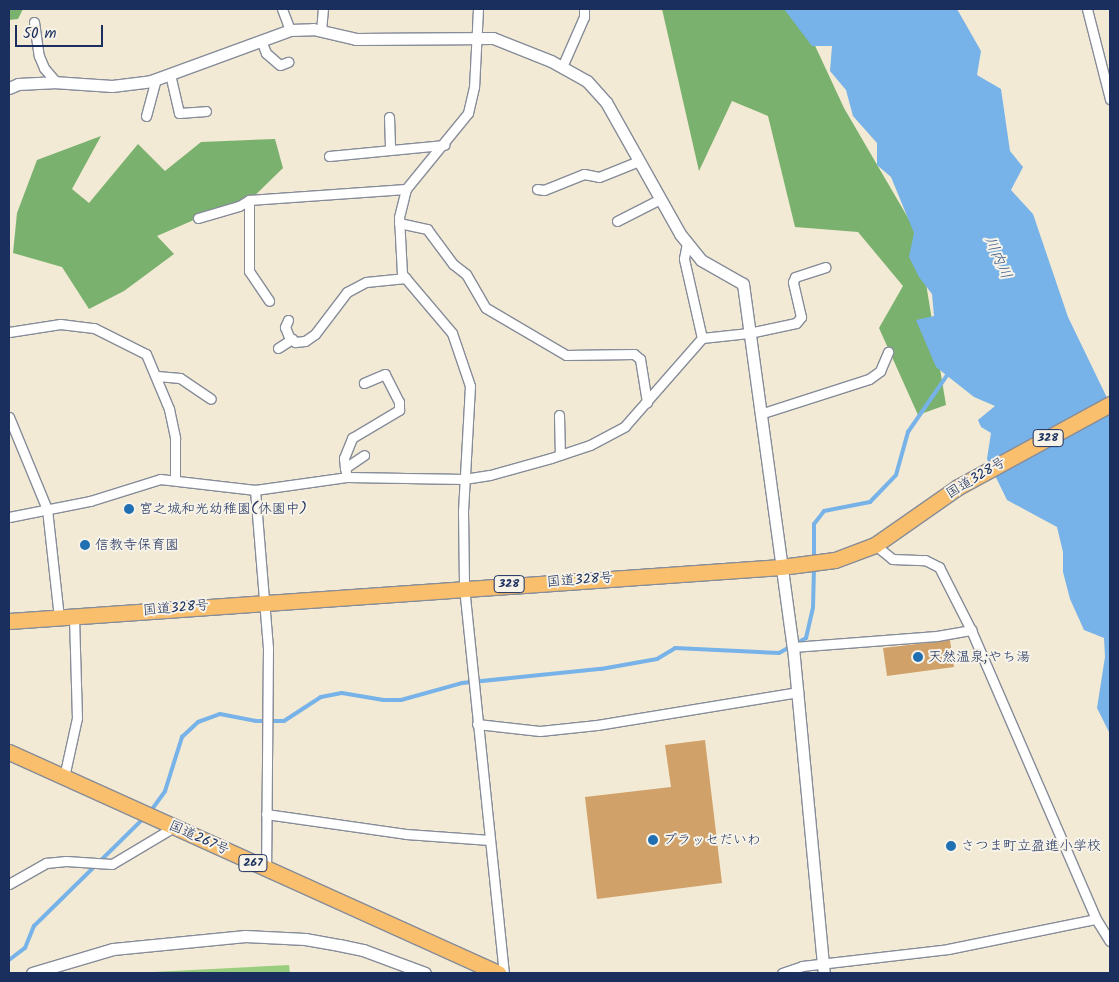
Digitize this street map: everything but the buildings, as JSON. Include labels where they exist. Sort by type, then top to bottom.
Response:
[{"type":"highway","name":"国道328号","points":[[9,621],[464,587],[781,567],[835,560],[875,545],[985,472],[1110,404]]},
{"type":"highway","name":"国道267号","points":[[9,752],[498,973]]},
{"type":"street","points":[[282,9],[290,30]]},
{"type":"street","points":[[321,31],[323,9]]},
{"type":"street","points":[[478,9],[474,87],[468,113],[444,145],[406,189],[399,223],[402,274],[452,333],[465,365],[470,386],[464,479],[464,587],[504,973]]},
{"type":"street","points":[[562,67],[584,17],[584,9]]},
{"type":"street","points":[[1087,9],[1108,80],[1110,99]]},
{"type":"street","points":[[34,22],[39,56],[44,68],[56,82]]},
{"type":"street","points":[[9,88],[18,84],[56,82],[112,86],[156,79],[290,30],[321,31],[356,39],[477,36],[493,38],[562,67],[587,81],[606,102],[687,243],[701,260],[743,284],[793,647],[824,968]]},
{"type":"street","points":[[261,40],[266,53],[280,65],[288,62]]},
{"type":"street","points":[[170,74],[179,113],[206,111]]},
{"type":"street","points":[[146,116],[156,79]]},
{"type":"street","points":[[389,117],[390,149]]},
{"type":"street","points":[[329,156],[444,145]]},
{"type":"street","points":[[537,189],[544,190],[584,174],[599,177],[639,161]]},
{"type":"street","points":[[198,218],[239,206],[249,200],[406,189]]},
{"type":"street","points":[[617,221],[660,199]]},
{"type":"street","points":[[249,200],[248,271],[269,301]]},
{"type":"street","points":[[399,223],[427,229],[453,264],[466,274],[486,308],[566,355],[634,354],[640,359],[647,402]]},
{"type":"street","points":[[687,243],[684,259],[702,338]]},
{"type":"street","points":[[9,517],[90,501],[160,479],[175,479],[255,490],[347,473],[464,479],[498,474],[590,445],[626,426],[702,338],[749,333],[796,323],[800,318],[793,282],[795,276],[825,267]]},
{"type":"street","points":[[288,320],[285,327],[292,339],[295,342],[305,341],[315,334],[347,292],[366,282],[406,278]]},
{"type":"street","points":[[9,332],[60,324],[94,328],[137,347],[146,354],[157,376],[175,438],[175,479]]},
{"type":"street","points":[[278,348],[292,339]]},
{"type":"street","points":[[760,414],[869,379],[880,370],[888,352]]},
{"type":"street","points":[[347,473],[344,458],[352,438],[399,410],[399,402],[389,372],[364,383]]},
{"type":"street","points":[[157,376],[180,378],[211,399]]},
{"type":"street","points":[[558,416],[560,455]]},
{"type":"street","points":[[9,417],[47,509],[66,616],[77,718],[64,777]]},
{"type":"street","points":[[347,473],[364,455]]},
{"type":"street","points":[[255,490],[268,648],[266,868]]},
{"type":"street","points":[[875,545],[892,559],[925,560],[939,567],[971,630],[1096,919],[1110,941]]},
{"type":"street","points":[[793,647],[937,636],[971,630]]},
{"type":"street","points":[[477,724],[540,731],[598,725],[798,692]]},
{"type":"street","points":[[266,814],[406,834],[490,840]]},
{"type":"street","points":[[9,884],[46,863],[112,864],[174,827]]},
{"type":"street","points":[[782,973],[948,949],[1096,919]]},
{"type":"street","points":[[32,973],[113,949],[245,936],[305,939],[347,947],[425,973]]},
{"type":"green space","points":[[9,9],[23,9],[18,19],[9,20]]},
{"type":"green space","points":[[662,9],[798,9],[844,108],[918,235],[946,405],[918,415],[879,328],[903,286],[858,232],[795,227],[768,116],[732,101],[699,171]]},
{"type":"green space","points":[[101,136],[72,189],[89,203],[138,144],[165,171],[201,142],[275,139],[283,168],[244,206],[203,216],[157,236],[174,254],[124,291],[89,309],[62,267],[13,253],[17,213],[37,160]]},
{"type":"green space","points":[[289,965],[290,973],[147,973],[153,972]]},
{"type":"water","name":"川内川","points":[[784,9],[957,9],[981,51],[977,75],[1001,89],[1010,151],[1023,167],[1011,190],[1033,214],[1068,317],[1110,404],[1110,734],[1097,708],[1105,657],[1104,638],[1084,630],[1070,599],[1063,572],[1063,552],[1057,527],[1007,500],[987,459],[991,433],[981,427],[978,420],[995,406],[974,397],[936,367],[916,320],[934,316],[932,294],[919,277],[909,257],[914,233],[891,177],[877,165],[877,143],[853,116],[846,90],[830,71],[832,46],[812,46]]},
{"type":"waterway","points":[[814,560],[814,524],[824,511],[870,502],[896,475],[908,432],[950,371]]},
{"type":"waterway","points":[[150,812],[165,791],[182,737],[198,722],[220,714],[256,721],[284,721],[321,697],[342,693],[383,700],[401,700],[462,683],[601,669],[657,659],[675,648],[779,653],[806,638],[813,608],[814,567]]},
{"type":"waterway","points":[[9,960],[25,948],[34,926],[145,817]]},
{"type":"place","name":"宮之城和光幼稚園(休園中)","points":[[129,509]]},
{"type":"place","name":"信教寺保育園","points":[[85,545]]},
{"type":"place","name":"天然温泉;やち湯","points":[[918,657]]},
{"type":"place","name":"プラッセだいわ","points":[[653,840]]},
{"type":"place","name":"さつま町立盈進小学校","points":[[951,846]]}]
